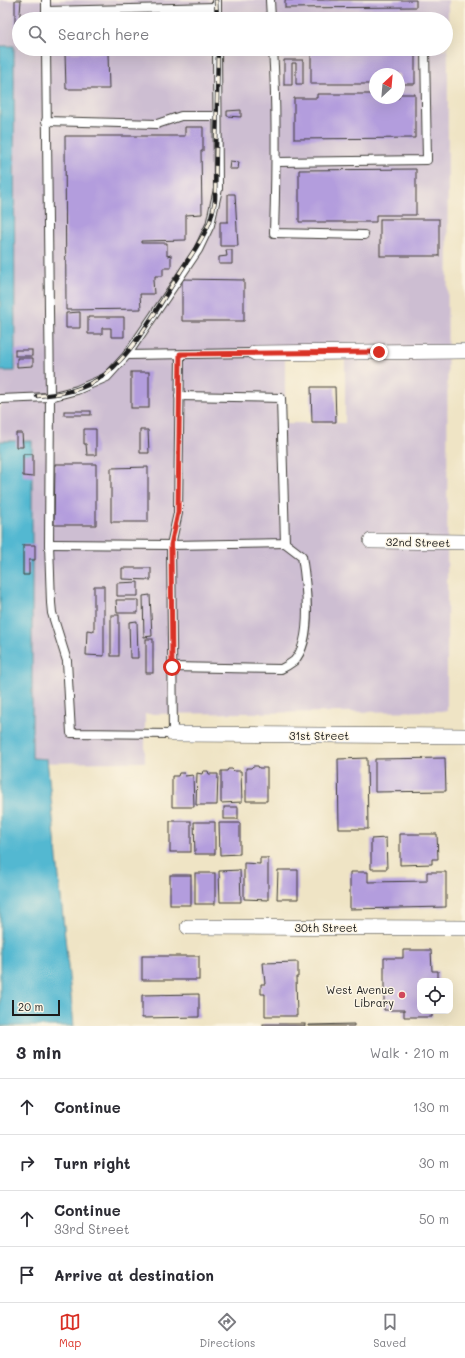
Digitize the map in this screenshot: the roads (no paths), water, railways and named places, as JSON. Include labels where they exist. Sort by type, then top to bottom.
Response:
[{"type":"street","points":[[255,354],[465,351]]},
{"type":"street","name":"32nd Street","points":[[371,542],[465,542]]},
{"type":"street","name":"31st Street","points":[[173,734],[465,736]]},
{"type":"street","name":"30th Street","points":[[188,926],[465,928]]},
{"type":"lane","points":[[46,0],[46,12]]},
{"type":"lane","points":[[270,0],[270,12]]},
{"type":"lane","points":[[92,12],[216,4]]},
{"type":"lane","points":[[46,56],[50,397],[50,603],[67,661],[71,733],[173,734],[171,545],[178,513],[180,354]]},
{"type":"lane","points":[[0,399],[50,397],[77,390],[107,377],[127,355],[198,250],[210,225],[218,189],[217,56]]},
{"type":"lane","points":[[274,56],[277,162],[274,233],[364,235]]},
{"type":"lane","points":[[277,162],[427,160],[425,56]]},
{"type":"lane","points":[[46,121],[157,124],[181,116],[217,116]]},
{"type":"lane","points":[[127,355],[255,354]]},
{"type":"lane","points":[[179,396],[281,398],[285,543]]},
{"type":"lane","points":[[49,544],[171,545],[285,543],[302,556],[308,597],[304,642],[294,661],[280,669],[172,667]]},
{"type":"water","points":[[0,46],[12,46],[12,56],[14,56],[15,371],[0,371]]},
{"type":"water","points":[[0,441],[32,441],[32,758],[47,759],[74,1026],[0,1026]]},
{"type":"railway","points":[[216,0],[217,12]]},
{"type":"railway","points":[[37,396],[81,388],[95,381],[119,362],[140,335],[203,236],[210,221],[215,200],[218,56]]},
{"type":"place","name":"West Avenue Library","points":[[402,995]]}]
